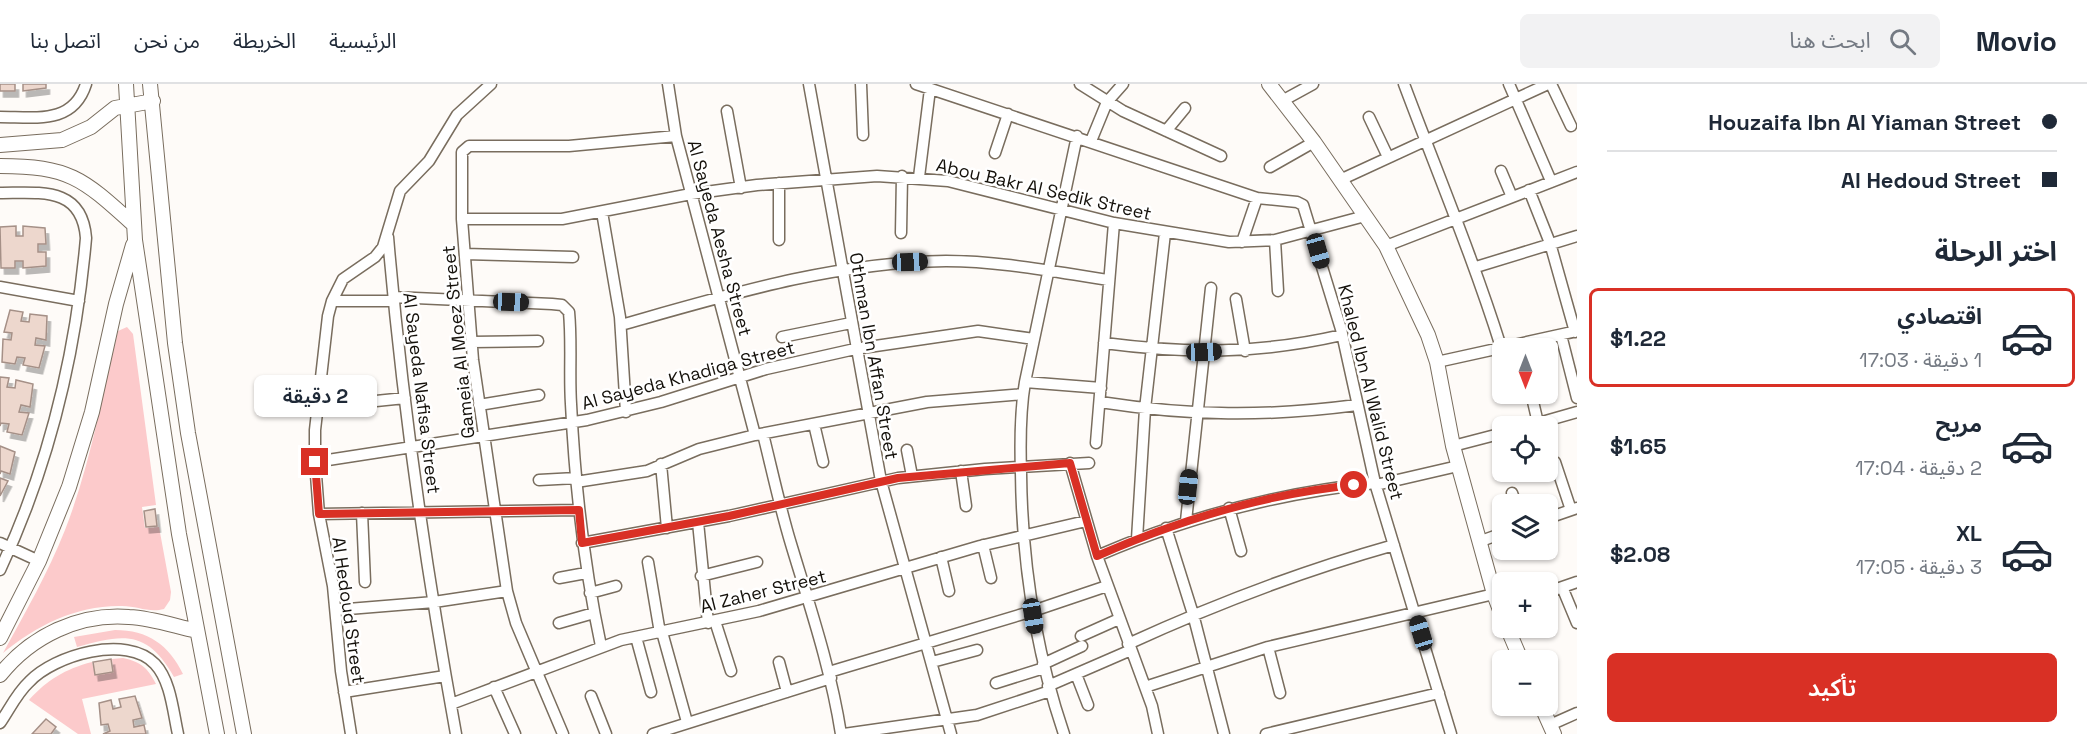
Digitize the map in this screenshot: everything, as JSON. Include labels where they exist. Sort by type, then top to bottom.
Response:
[{"type":"street","points":[[0,117],[44,117],[67,111],[82,96],[87,84]]},
{"type":"street","points":[[126,84],[129,104],[133,224],[162,435],[217,734]]},
{"type":"street","points":[[150,84],[175,343],[188,433],[244,734]]},
{"type":"street","name":"Al Hedoud Street","points":[[351,734],[344,692],[336,610],[319,514],[315,462],[318,407],[323,378],[324,338],[332,301],[343,279],[375,257],[383,247],[400,191],[429,161],[457,115],[491,84]]},
{"type":"street","name":"Al Sayeda Aesha Street","points":[[668,84],[676,136],[740,376],[809,598],[830,675],[842,734]]},
{"type":"street","name":"Othman Ibn Affan Street","points":[[809,84],[855,349],[881,481],[951,734]]},
{"type":"street","points":[[861,84],[863,135]]},
{"type":"street","name":"Khaled Ibn Al Walid Street","points":[[916,84],[930,89],[944,88],[1008,114],[1257,198],[1297,202],[1303,206],[1342,336],[1375,484],[1451,734]]},
{"type":"street","points":[[1080,84],[1107,102],[1221,156]]},
{"type":"street","points":[[1091,141],[1107,102],[1124,84]]},
{"type":"street","points":[[1269,84],[1314,142],[1386,246],[1428,335],[1437,362],[1458,466],[1492,586]]},
{"type":"street","points":[[1282,102],[1313,84]]},
{"type":"street","points":[[1404,84],[1423,140],[1476,267],[1498,338]]},
{"type":"street","points":[[1509,84],[1551,182]]},
{"type":"street","points":[[1340,180],[1423,140],[1550,84],[1571,126]]},
{"type":"street","points":[[919,177],[930,89]]},
{"type":"street","points":[[0,145],[62,140],[91,127],[114,108],[153,101]]},
{"type":"street","points":[[1166,131],[1185,108]]},
{"type":"street","points":[[727,111],[741,188]]},
{"type":"street","points":[[995,153],[1008,114]]},
{"type":"street","points":[[1369,117],[1388,157]]},
{"type":"street","name":"Gameia Al Moez Street","points":[[563,734],[516,623],[507,591],[479,405],[472,342],[462,219],[462,152],[469,146],[569,147],[676,136]]},
{"type":"street","points":[[1064,734],[1043,666],[1033,611],[1023,536],[1021,466],[1025,382],[1077,136]]},
{"type":"street","points":[[1270,167],[1314,142]]},
{"type":"street","points":[[0,166],[43,167],[78,178],[93,187],[133,224]]},
{"type":"street","points":[[1501,171],[1512,197]]},
{"type":"street","points":[[1386,246],[1577,172]]},
{"type":"street","points":[[902,176],[902,233]]},
{"type":"street","name":"Abou Bakr Al Sedik Street","points":[[462,219],[562,219],[692,194],[779,183],[902,176],[948,181],[1114,223],[1165,233],[1242,242],[1275,240],[1365,216]]},
{"type":"street","points":[[779,183],[779,240]]},
{"type":"street","points":[[1529,190],[1550,243],[1576,331],[1546,338]]},
{"type":"street","points":[[0,193],[55,195],[68,201],[78,211],[85,224],[86,238],[69,364],[54,427],[34,488],[0,570]]},
{"type":"street","points":[[1242,242],[1257,198]]},
{"type":"street","points":[[602,212],[621,326],[626,411]]},
{"type":"street","points":[[1096,443],[1114,223]]},
{"type":"street","name":"Al Sayeda Nafisa Street","points":[[388,233],[393,298],[420,512],[456,734]]},
{"type":"street","points":[[1137,539],[1137,496],[1165,233]]},
{"type":"street","points":[[1476,267],[1577,236]]},
{"type":"street","points":[[0,638],[39,561],[69,487],[92,411],[116,304],[135,240]]},
{"type":"street","points":[[1275,240],[1278,291]]},
{"type":"street","points":[[465,254],[573,257]]},
{"type":"street","points":[[621,326],[786,280],[910,262],[989,262],[1109,280]]},
{"type":"street","points":[[0,287],[79,301]]},
{"type":"street","points":[[1186,521],[1211,288]]},
{"type":"street","points":[[332,301],[393,298],[470,300],[562,305],[569,312],[572,422],[582,543],[601,646]]},
{"type":"street","points":[[1236,298],[1245,351]]},
{"type":"street","points":[[782,337],[851,323]]},
{"type":"street","name":"Al Sayeda Khadiga Street","points":[[315,462],[484,437],[626,411],[740,376],[855,349],[978,331],[1034,339]]},
{"type":"street","points":[[1561,335],[1577,398]]},
{"type":"street","points":[[1104,343],[1151,349],[1204,352],[1245,351],[1342,336]]},
{"type":"street","points":[[472,342],[538,340]]},
{"type":"street","points":[[1437,362],[1492,349]]},
{"type":"street","points":[[1025,382],[1101,388]]},
{"type":"street","points":[[539,480],[576,480],[633,474],[699,449],[759,434],[927,402],[1023,394]]},
{"type":"street","points":[[479,405],[539,395]]},
{"type":"street","points":[[318,407],[405,398]]},
{"type":"street","points":[[1100,402],[1196,414],[1278,414],[1357,405]]},
{"type":"street","points":[[1558,418],[1577,412]]},
{"type":"street","points":[[814,424],[823,462]]},
{"type":"street","points":[[1453,446],[1492,436]]},
{"type":"street","points":[[907,450],[912,476]]},
{"type":"street","points":[[1070,463],[1097,556],[1145,687],[1158,734]]},
{"type":"street","points":[[582,543],[698,522],[912,476],[1021,466],[1089,463]]},
{"type":"street","points":[[661,464],[667,528]]},
{"type":"street","points":[[1097,556],[1166,528],[1228,508],[1293,493],[1375,484],[1458,466]]},
{"type":"street","points":[[1558,469],[1574,509],[1558,515]]},
{"type":"street","points":[[961,471],[966,506]]},
{"type":"street","points":[[1228,508],[1241,551]]},
{"type":"street","points":[[319,514],[579,510]]},
{"type":"street","points":[[362,513],[365,582]]},
{"type":"street","name":"Al Zaher Street","points":[[451,704],[601,646],[809,598],[983,545],[1086,520]]},
{"type":"street","points":[[698,522],[701,576],[712,622],[731,671]]},
{"type":"street","points":[[1166,528],[1193,614],[1224,734]]},
{"type":"street","points":[[1481,541],[1492,537]]},
{"type":"street","points":[[0,543],[39,561]]},
{"type":"street","points":[[983,545],[991,578]]},
{"type":"street","points":[[842,734],[881,731],[996,710],[1049,688],[1193,614],[1292,576],[1394,545]]},
{"type":"street","points":[[941,557],[949,591]]},
{"type":"street","points":[[648,562],[661,632],[687,722]]},
{"type":"street","points":[[701,576],[757,562]]},
{"type":"street","points":[[559,578],[586,573]]},
{"type":"street","points":[[1558,588],[1577,582]]},
{"type":"street","points":[[590,593],[616,586]]},
{"type":"street","points":[[653,734],[788,692],[926,642],[1033,611],[1107,586]]},
{"type":"street","points":[[1562,587],[1577,623]]},
{"type":"street","points":[[336,610],[434,602],[507,591]]},
{"type":"street","points":[[1145,687],[1268,647],[1492,594]]},
{"type":"street","points":[[559,623],[594,613]]},
{"type":"street","points":[[0,675],[11,661],[36,641],[64,626],[95,618],[143,618],[197,631]]},
{"type":"street","points":[[996,683],[1043,666],[1119,619]]},
{"type":"street","points":[[636,637],[651,693]]},
{"type":"street","points":[[1268,647],[1280,693]]},
{"type":"street","points":[[0,723],[28,682],[42,670],[76,655],[119,650],[132,651],[155,664],[167,688],[178,734]]},
{"type":"street","points":[[932,662],[977,650]]},
{"type":"street","points":[[779,662],[788,692]]},
{"type":"street","points":[[1076,674],[1088,705]]},
{"type":"street","points":[[344,692],[445,676]]},
{"type":"street","points":[[494,687],[515,734]]},
{"type":"street","points":[[1266,734],[1439,693]]},
{"type":"street","points":[[591,696],[606,734]]},
{"type":"street","points":[[1546,716],[1552,730],[1577,713]]},
{"type":"shaded area","points":[[127,327],[133,334],[156,505],[142,507],[145,528],[159,527],[171,592],[170,600],[164,609],[159,610],[127,606],[89,609],[74,613],[44,626],[3,653],[44,577],[65,530],[89,456],[118,331]]},
{"type":"shaded area","points":[[115,630],[138,633],[156,641],[171,655],[183,674],[174,677],[155,651],[134,640],[109,639],[77,647],[74,637]]},
{"type":"shaded area","points":[[123,658],[143,666],[156,684],[82,699],[91,734],[78,734],[29,700],[50,681],[73,668],[92,662],[95,675],[113,672],[112,659]]},
{"type":"building","points":[[0,84],[15,84],[15,91],[0,91]]},
{"type":"building","points":[[23,84],[46,84],[46,88],[23,91]]},
{"type":"building","points":[[16,226],[16,236],[23,236],[23,226],[45,228],[46,244],[38,244],[38,252],[46,252],[46,266],[23,268],[23,261],[15,261],[15,268],[1,268],[0,227]]},
{"type":"building","points":[[10,310],[23,312],[21,321],[29,322],[30,314],[47,316],[46,340],[36,338],[35,345],[45,346],[39,368],[23,365],[25,358],[17,357],[15,364],[2,362],[3,339],[11,340],[12,333],[4,332]]},
{"type":"building","points":[[0,377],[9,378],[7,387],[15,388],[16,380],[33,384],[30,407],[21,405],[19,412],[29,413],[22,435],[7,432],[9,424],[1,423],[0,426]]},
{"type":"building","points":[[0,446],[15,452],[10,474],[1,471],[0,474]]},
{"type":"building","points":[[0,478],[8,481],[0,496]]},
{"type":"building","points":[[155,509],[157,526],[146,527],[144,511]]},
{"type":"building","points":[[111,659],[113,672],[95,675],[93,662]]},
{"type":"building","points":[[135,696],[142,718],[133,720],[134,727],[144,725],[146,734],[103,734],[110,731],[108,724],[101,725],[99,703],[111,700],[113,709],[121,707],[119,699]]},
{"type":"building","points":[[46,719],[56,727],[51,734],[32,734]]},
{"type":"route","points":[[315,462],[319,514],[579,510],[582,543],[729,516],[898,478],[1070,463],[1097,556],[1212,512],[1293,493],[1354,485]]}]
